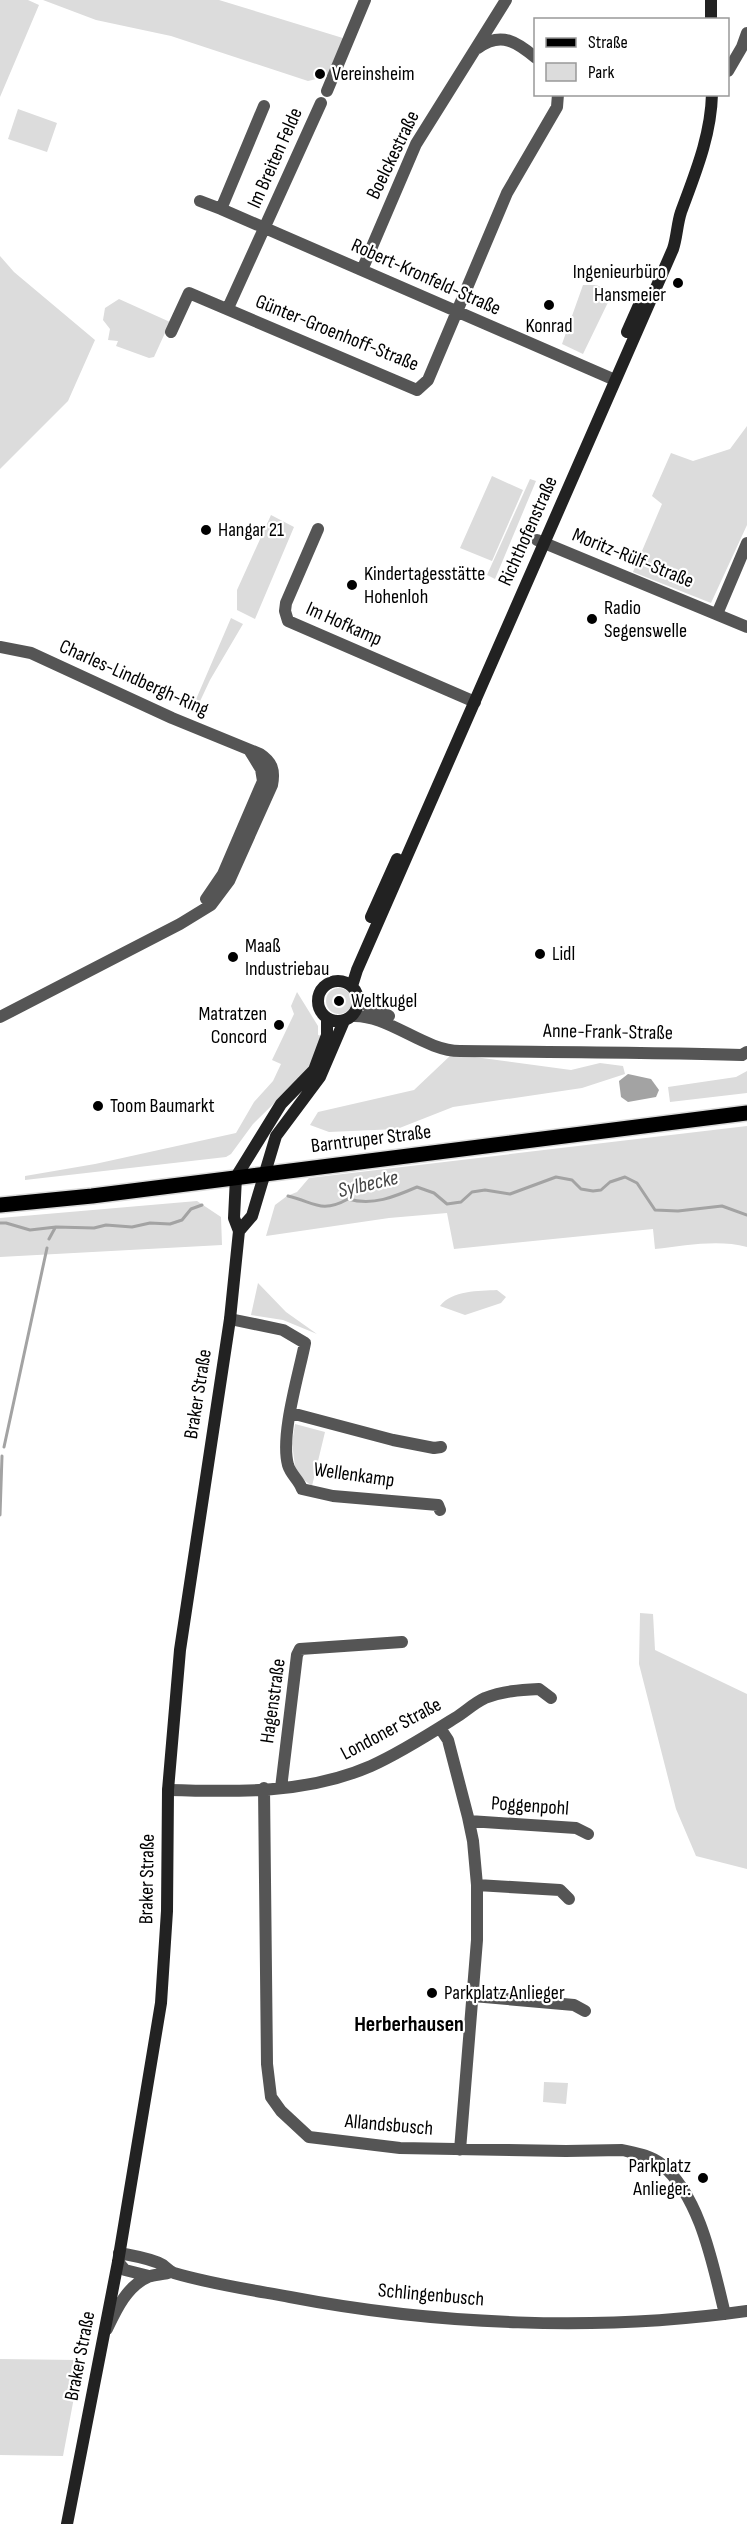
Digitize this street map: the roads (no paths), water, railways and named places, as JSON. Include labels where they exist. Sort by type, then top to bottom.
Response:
[{"type":"main road","name":"Barntruper Straße","points":[[0,1205],[81,1197],[511,1144],[610,1128],[747,1113]]},
{"type":"street","points":[[327,91],[365,0]]},
{"type":"street","name":"Boelckestraße","points":[[362,270],[416,144],[506,0]]},
{"type":"street","points":[[711,0],[711,18]]},
{"type":"street","points":[[729,69],[747,33]]},
{"type":"street","points":[[475,51],[493,39],[504,38],[518,44],[534,56]]},
{"type":"street","points":[[456,312],[507,193],[557,107],[558,96]]},
{"type":"street","name":"Richthofenstraße","points":[[351,988],[471,701],[612,378],[673,249],[679,229],[678,222],[697,171],[710,122],[712,96]]},
{"type":"street","name":"Im Breiten Felde","points":[[264,229],[321,103]]},
{"type":"street","points":[[221,209],[264,106]]},
{"type":"street","name":"Robert-Kronfeld-Straße","points":[[200,201],[612,378]]},
{"type":"street","name":"Günter-Groenhoff-Straße","points":[[228,308],[264,229]]},
{"type":"street","name":"Günter-Groenhoff-Straße","points":[[171,332],[189,293],[417,390],[428,380],[456,312]]},
{"type":"street","name":"Im Hofkamp","points":[[318,529],[286,603],[285,611],[288,621],[471,701]]},
{"type":"street","name":"Moritz-Rülf-Straße","points":[[541,541],[747,627]]},
{"type":"street","points":[[717,614],[747,543]]},
{"type":"street","name":"Charles-Lindbergh-Ring","points":[[0,647],[31,653],[250,751],[263,775],[260,792],[223,874],[197,913],[0,1017]]},
{"type":"street","points":[[236,1177],[281,1104],[314,1070],[327,1035],[327,1018],[319,1007],[320,992],[332,982],[351,988],[357,1009],[348,1018],[320,1077],[276,1136],[263,1173]]},
{"type":"street","name":"Anne-Frank-Straße","points":[[351,988],[381,1013],[467,1049]]},
{"type":"street","name":"Anne-Frank-Straße","points":[[348,1018],[363,1015],[460,1051],[467,1049],[742,1055],[747,1052]]},
{"type":"street","points":[[327,1018],[348,1018]]},
{"type":"street","name":"Braker Straße","points":[[239,1231],[252,1216],[263,1173]]},
{"type":"street","name":"Braker Straße","points":[[67,2524],[118,2258],[164,1979],[168,1790],[180,1650],[230,1319],[239,1231],[234,1218],[236,1177]]},
{"type":"street","name":"Wellenkamp","points":[[230,1319],[283,1330],[305,1343],[286,1443],[288,1464],[302,1489],[333,1496],[438,1505],[440,1510]]},
{"type":"street","name":"Wellenkamp","points":[[291,1413],[393,1440],[434,1448],[441,1447]]},
{"type":"street","name":"Hagenstraße","points":[[281,1788],[297,1654],[300,1650],[402,1642]]},
{"type":"street","name":"Londoner Straße","points":[[168,1790],[237,1791],[310,1785],[357,1772],[390,1756],[440,1728],[478,1701],[498,1694],[539,1689],[551,1698]]},
{"type":"street","name":"Poggenpohl","points":[[440,1728],[447,1740],[469,1821],[477,1885],[477,1940],[468,2028],[460,2150]]},
{"type":"street","name":"Allandsbusch","points":[[264,1788],[267,2064],[272,2097],[281,2111],[309,2137],[400,2148],[622,2150],[643,2155],[660,2163],[681,2187],[694,2210],[710,2253],[725,2314]]},
{"type":"street","name":"Poggenpohl","points":[[469,1821],[576,1828],[588,1834]]},
{"type":"street","points":[[477,1885],[560,1890],[566,1893],[569,1899]]},
{"type":"street","points":[[472,1996],[574,2005],[585,2011]]},
{"type":"street","points":[[118,2258],[125,2271],[149,2276],[162,2276],[171,2272]]},
{"type":"street","name":"Schlingenbusch","points":[[118,2258],[164,2265],[171,2272],[291,2298],[402,2314],[540,2322],[624,2322],[747,2311]]},
{"type":"street","points":[[104,2334],[120,2303],[149,2276]]},
{"type":"waterway","name":"Sylbecke","points":[[288,1196],[318,1205],[331,1206],[348,1199],[375,1201],[417,1187],[434,1193],[447,1204],[461,1202],[472,1192],[485,1190],[510,1194],[556,1177],[572,1180],[581,1189],[593,1191],[601,1190],[610,1182],[625,1177],[637,1183],[655,1210],[678,1211],[722,1206],[747,1215]]},
{"type":"waterway","name":"Sylbecke","points":[[0,1223],[30,1230],[56,1227],[94,1228],[106,1225],[132,1227],[150,1223],[170,1224],[182,1220],[191,1209],[202,1205]]},
{"type":"waterway","points":[[49,1239],[55,1228]]},
{"type":"waterway","points":[[4,1447],[47,1248]]},
{"type":"waterway","points":[[0,1515],[2,1456]]},
{"type":"place","name":"Vereinsheim","points":[[320,74]]},
{"type":"place","name":"Ingenieurbüro Hansmeier","points":[[678,283]]},
{"type":"place","name":"Konrad","points":[[549,305]]},
{"type":"place","name":"Hangar 21","points":[[206,530]]},
{"type":"place","name":"Kindertagesstätte Hohenloh","points":[[352,585]]},
{"type":"place","name":"Radio Segenswelle","points":[[592,619]]},
{"type":"place","name":"Lidl","points":[[540,954]]},
{"type":"place","name":"Maaß Industriebau","points":[[233,957]]},
{"type":"place","name":"Weltkugel","points":[[339,1001]]},
{"type":"place","name":"Matratzen Concord","points":[[279,1025]]},
{"type":"place","name":"Toom Baumarkt","points":[[98,1106]]},
{"type":"place","name":"Parkplatz Anlieger","points":[[432,1993]]},
{"type":"place","name":"Parkplatz Anlieger.","points":[[703,2178]]},
{"type":"district","name":"Herberhausen","points":[[409,2024]]}]
